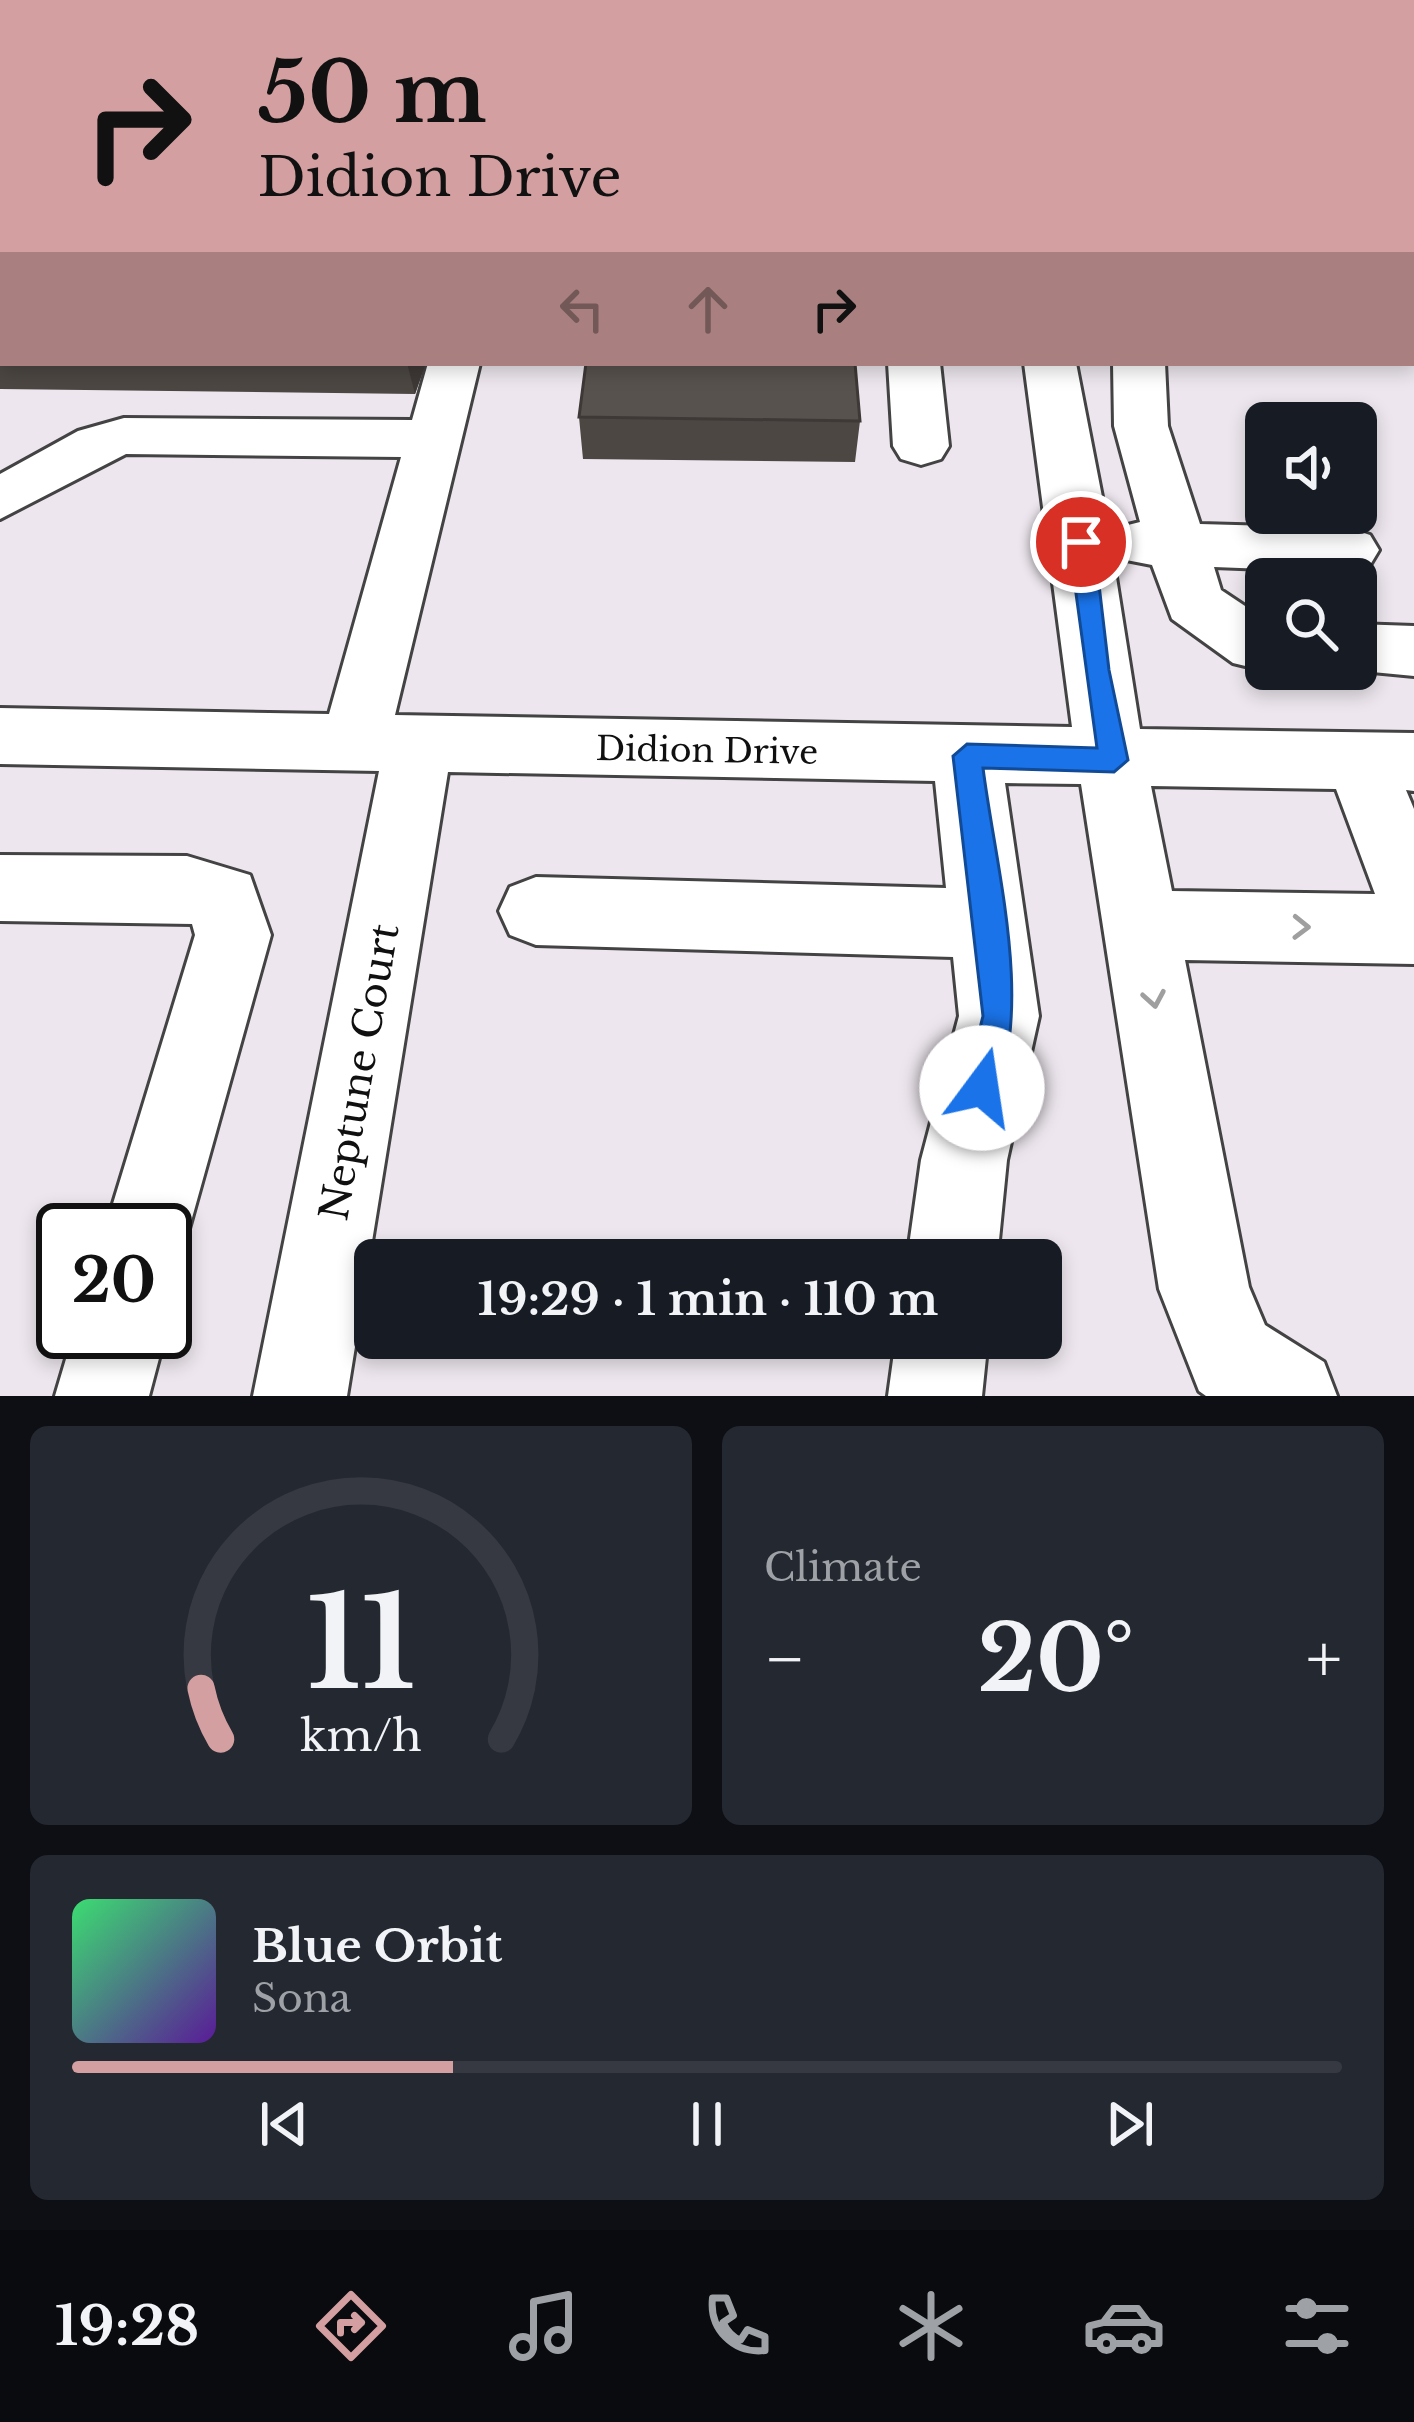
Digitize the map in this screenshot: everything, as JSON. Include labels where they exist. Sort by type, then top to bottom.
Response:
[{"type":"street","name":"Neptune Court","points":[[300,1396],[386,747],[434,439],[453,366]]},
{"type":"street","points":[[914,366],[921,446]]},
{"type":"street","points":[[1051,366],[1081,542],[1096,670],[1204,1288],[1232,1358],[1290,1396]]},
{"type":"street","points":[[1139,366],[1141,426],[1194,603],[1245,638]]},
{"type":"street","points":[[0,499],[98,444],[124,436],[434,439]]},
{"type":"street","points":[[1081,542],[1349,550]]},
{"type":"street","points":[[1377,650],[1414,651]]},
{"type":"street","name":"Didion Drive","points":[[0,736],[386,747],[1387,762]]},
{"type":"street","points":[[955,1239],[964,1160],[999,1016],[967,756]]},
{"type":"street","points":[[1387,762],[1414,898]]},
{"type":"street","points":[[0,887],[187,889],[224,899],[233,935],[157,1203]]},
{"type":"street","points":[[536,911],[988,924]]},
{"type":"street","points":[[1142,926],[1414,929]]},
{"type":"street","points":[[102,1396],[112,1359]]},
{"type":"street","points":[[935,1396],[939,1359]]},
{"type":"shaded area","points":[[0,366],[1414,366],[1414,1396],[0,1396]]},
{"type":"building","points":[[586,366],[855,366],[860,421],[579,417]]},
{"type":"route","points":[[982,1088],[999,1016],[967,756],[1114,760],[1096,670],[1081,542]]}]
